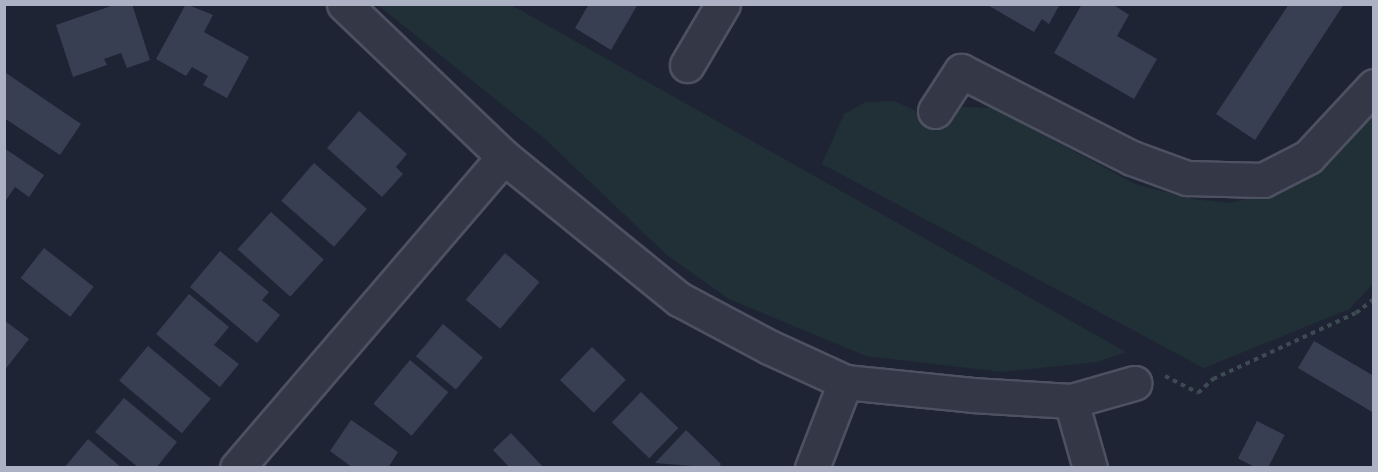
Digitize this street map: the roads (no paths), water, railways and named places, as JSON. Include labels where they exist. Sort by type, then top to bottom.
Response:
[{"type":"street","points":[[345,4],[504,157],[679,298],[845,382],[1071,401],[1134,383]]},
{"type":"street","points":[[687,65],[723,4]]},
{"type":"street","points":[[935,111],[961,71],[1132,158],[1187,178],[1263,180],[1308,157],[1374,86]]},
{"type":"street","points":[[237,468],[504,157]]},
{"type":"street","points":[[812,468],[845,382]]},
{"type":"street","points":[[1071,401],[1090,468]]}]
